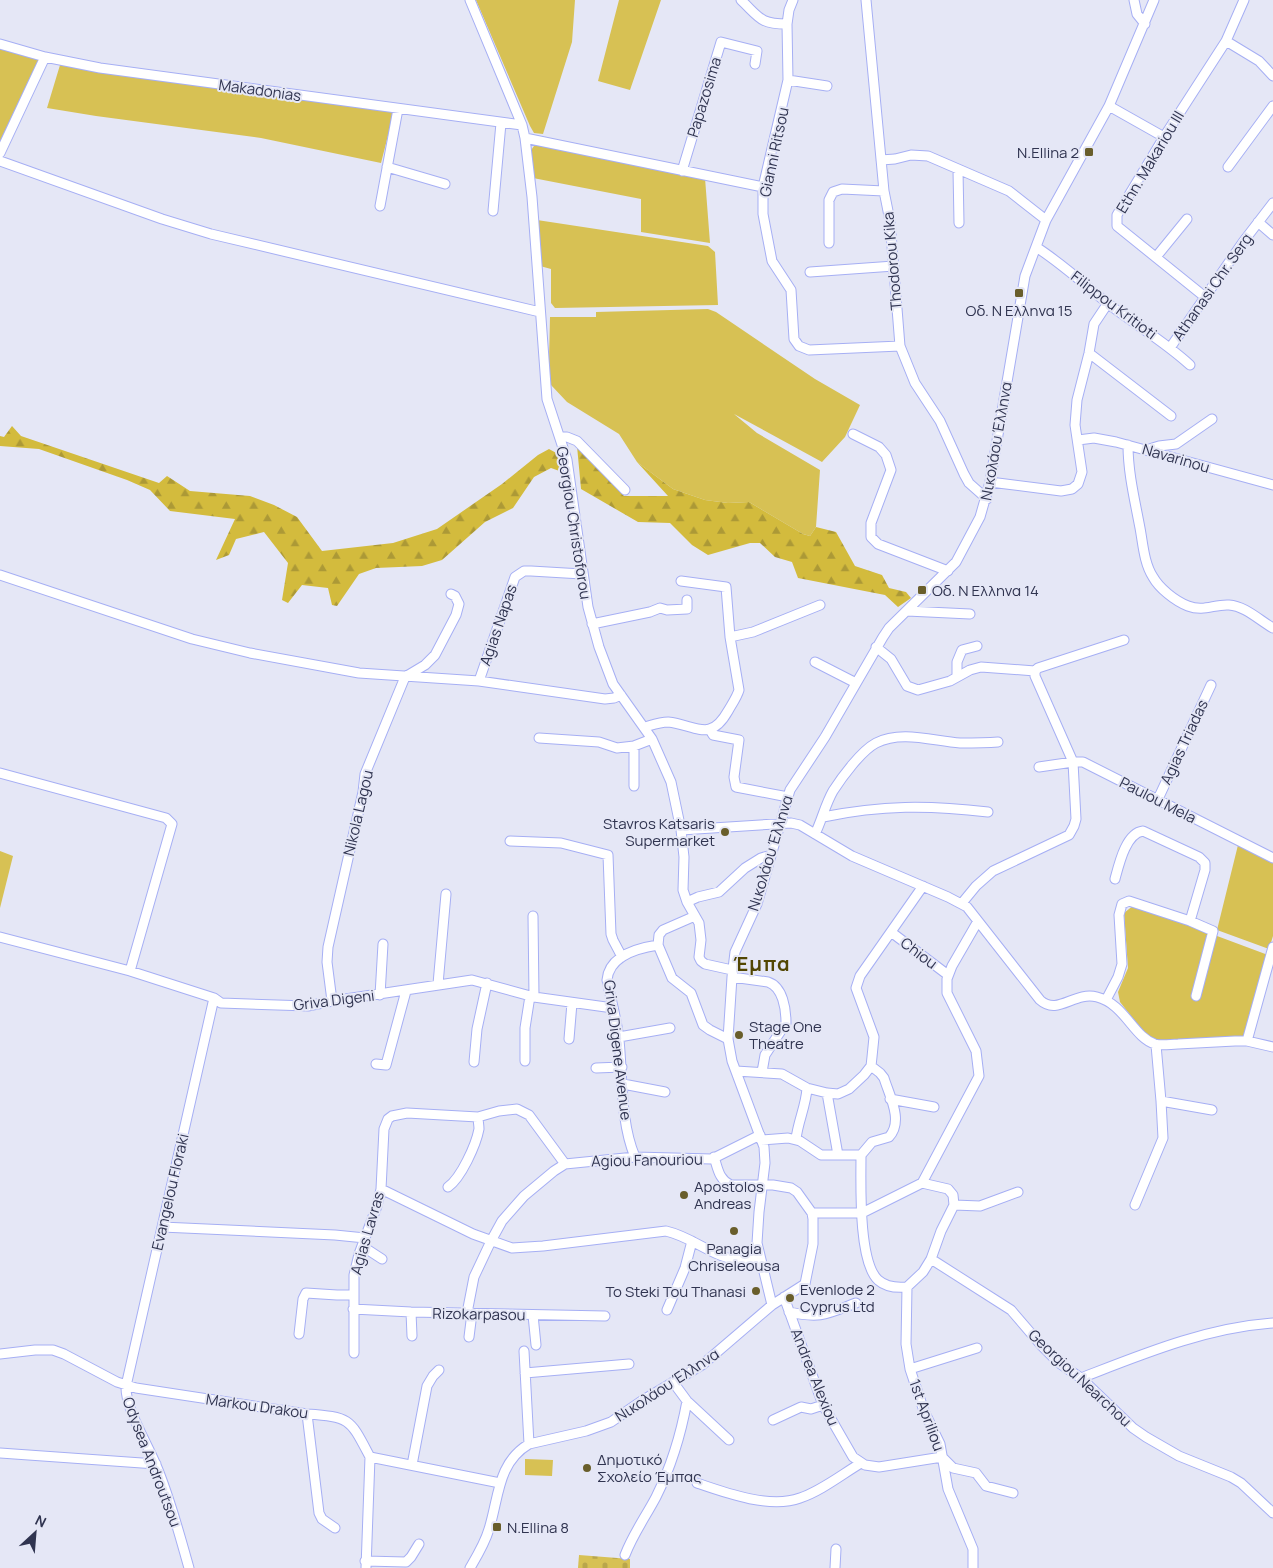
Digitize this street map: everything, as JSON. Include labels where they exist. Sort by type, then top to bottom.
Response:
[{"type":"street","name":"Georgiou Christoforou","points":[[470,0],[522,125],[525,138],[532,198],[547,399],[569,472],[582,574],[592,624],[608,671],[621,695],[652,739],[671,782],[681,830],[684,857],[683,890],[701,932],[699,957],[705,964],[732,973]]},
{"type":"street","points":[[741,0],[763,22],[788,24]]},
{"type":"street","name":"Gianni Ritsou","points":[[793,0],[789,10],[788,24],[788,80],[763,187],[763,214],[772,261],[791,290],[794,339],[799,346],[809,350],[900,346]]},
{"type":"street","name":"Thodorou Kika","points":[[866,0],[884,191],[890,222],[900,346],[915,383],[940,421],[969,483],[987,499]]},
{"type":"street","points":[[1134,0],[1137,14],[1145,24]]},
{"type":"street","name":"Νικολάου Έλληνα","points":[[470,1568],[488,1532],[500,1483],[511,1459],[522,1448],[529,1444],[601,1427],[714,1356],[772,1305],[757,1243],[765,1155],[761,1138],[736,1071],[728,1039],[732,973],[736,949],[757,904],[794,782],[825,737],[876,647],[890,628],[948,571],[964,550],[980,517],[987,499],[1025,276],[1046,220],[1109,106],[1154,0]]},
{"type":"street","name":"Ethn. Makariou III","points":[[1205,297],[1117,226],[1117,215],[1164,137],[1226,41],[1244,0]]},
{"type":"street","points":[[1226,41],[1259,61],[1273,76]]},
{"type":"street","name":"Papazosima","points":[[682,171],[721,42],[757,51],[755,64]]},
{"type":"street","name":"Makadonias","points":[[0,44],[45,57],[100,68],[522,125]]},
{"type":"street","points":[[0,153],[45,57]]},
{"type":"street","points":[[788,80],[827,86]]},
{"type":"street","points":[[1109,106],[1164,137]]},
{"type":"street","points":[[1228,167],[1273,106]]},
{"type":"street","points":[[380,206],[398,109]]},
{"type":"street","points":[[493,211],[501,123]]},
{"type":"street","points":[[525,138],[763,187]]},
{"type":"street","points":[[881,160],[919,155],[928,156],[1009,191],[1046,220]]},
{"type":"street","points":[[0,160],[162,219],[211,234],[540,312]]},
{"type":"street","points":[[387,166],[445,184]]},
{"type":"street","points":[[958,170],[959,223]]},
{"type":"street","points":[[829,243],[829,200],[833,192],[842,189],[884,191]]},
{"type":"street","name":"Athanasi Chr. Serg","points":[[1170,348],[1273,203]]},
{"type":"street","points":[[1156,257],[1187,218]]},
{"type":"street","points":[[1258,222],[1273,235]]},
{"type":"street","name":"Filippou Kritioti","points":[[1036,247],[1053,258],[1108,303],[1190,365]]},
{"type":"street","points":[[810,272],[894,266]]},
{"type":"street","points":[[990,482],[1061,491],[1072,489],[1078,484],[1082,472],[1075,425],[1075,412],[1094,324],[1108,303]]},
{"type":"street","points":[[1088,353],[1171,416]]},
{"type":"street","points":[[1145,450],[1176,444],[1212,420]]},
{"type":"street","points":[[853,434],[879,446],[886,456],[891,470],[871,523],[871,537],[878,544],[948,571]]},
{"type":"street","points":[[560,437],[567,437],[577,441],[625,490]]},
{"type":"street","name":"Navarinou","points":[[1078,440],[1094,438],[1128,445],[1273,485]]},
{"type":"street","points":[[1174,458],[1176,444]]},
{"type":"street","points":[[1128,445],[1128,468],[1146,560],[1152,576],[1158,584],[1186,605],[1200,609],[1225,605],[1236,606],[1273,628]]},
{"type":"street","name":"Agias Napas","points":[[479,681],[515,576],[524,571],[582,574]]},
{"type":"street","points":[[0,575],[221,647],[359,673],[479,681],[610,699],[621,695]]},
{"type":"street","points":[[645,727],[666,722],[710,730],[724,719],[739,690],[730,637],[726,587],[681,581]]},
{"type":"street","points":[[405,677],[425,666],[435,655],[456,615],[459,604],[455,596],[451,594]]},
{"type":"street","points":[[592,624],[650,612],[660,608],[667,610],[687,609],[687,600]]},
{"type":"street","points":[[730,637],[753,632],[820,605]]},
{"type":"street","points":[[907,611],[970,614]]},
{"type":"street","points":[[876,647],[891,659],[903,681],[912,689],[918,690],[950,681],[970,670],[981,667],[1035,671],[1038,668],[1124,640]]},
{"type":"street","points":[[957,676],[957,662],[962,650],[977,646]]},
{"type":"street","points":[[814,662],[856,683]]},
{"type":"street","points":[[962,903],[976,886],[993,872],[1069,835],[1074,826],[1076,819],[1073,762],[1035,676],[1035,671]]},
{"type":"street","name":"Nikola Lagou","points":[[332,1001],[327,962],[328,947],[363,792],[365,774],[405,677]]},
{"type":"street","name":"Agias Triadas","points":[[1158,799],[1211,685]]},
{"type":"street","points":[[710,730],[713,734],[739,740],[734,777],[736,787],[788,797]]},
{"type":"street","points":[[815,834],[830,797],[841,780],[861,756],[877,742],[908,737],[959,742],[998,742]]},
{"type":"street","points":[[539,738],[599,742],[617,748],[634,746],[652,739]]},
{"type":"street","points":[[634,746],[634,786]]},
{"type":"street","name":"Paulou Mela","points":[[1039,767],[1073,762],[1089,765],[1273,858]]},
{"type":"street","points":[[0,773],[166,818],[172,824],[130,970]]},
{"type":"street","points":[[823,817],[869,809],[900,807],[988,812]]},
{"type":"street","points":[[681,830],[781,824],[800,825],[852,856],[962,903],[972,911],[1044,1004],[1061,1005],[1076,997],[1088,995],[1106,1000],[1126,1017],[1142,1035],[1156,1045],[1247,1041],[1273,1047]]},
{"type":"street","points":[[1116,878],[1124,852],[1133,835],[1137,832],[1143,831],[1199,857],[1204,863],[1205,870],[1190,920]]},
{"type":"street","points":[[510,842],[560,842],[608,855],[611,934],[622,957]]},
{"type":"street","points":[[687,902],[719,892],[744,868],[761,858],[771,855]]},
{"type":"street","points":[[736,1071],[782,1074],[807,1088],[827,1094],[838,1094],[849,1089],[864,1075],[871,1066],[874,1037],[856,988],[860,976],[923,886]]},
{"type":"street","points":[[438,984],[446,894]]},
{"type":"street","points":[[1106,1000],[1118,977],[1122,964],[1119,915],[1122,904],[1129,901],[1190,920],[1213,930],[1196,996]]},
{"type":"street","points":[[525,1061],[525,1028],[532,997],[533,916]]},
{"type":"street","points":[[695,916],[663,930],[659,935],[658,945],[672,978],[691,993],[703,1024],[710,1030],[728,1039]]},
{"type":"street","points":[[812,1213],[862,1213],[922,1183],[979,1076],[976,1051],[947,993],[948,974],[978,921]]},
{"type":"street","name":"Chiou","points":[[891,932],[948,974]]},
{"type":"street","name":"Griva Digeni","points":[[0,937],[130,970],[214,998],[221,1003],[315,1005],[472,980],[532,997],[613,1008]]},
{"type":"street","points":[[380,994],[383,944]]},
{"type":"street","name":"Griva Digene Avenue","points":[[635,1157],[631,1148],[626,1123],[619,1037],[608,974],[612,964],[622,957],[646,947],[658,945]]},
{"type":"street","points":[[1247,1041],[1273,948]]},
{"type":"street","points":[[732,973],[773,983],[780,990],[786,1023],[765,1055],[762,1072]]},
{"type":"street","points":[[474,1062],[477,1029],[487,983]]},
{"type":"street","points":[[376,1064],[386,1064],[406,991]]},
{"type":"street","name":"Evangelou Floraki","points":[[126,1386],[214,998]]},
{"type":"street","points":[[569,1039],[572,1003]]},
{"type":"street","points":[[619,1037],[670,1028]]},
{"type":"street","points":[[1135,1205],[1163,1138],[1156,1045]]},
{"type":"street","points":[[871,1066],[882,1075],[896,1119],[892,1134],[887,1138],[872,1142],[861,1155],[862,1213],[865,1244],[874,1276],[888,1286],[907,1287],[923,1272],[931,1259],[941,1231],[954,1205],[954,1194],[948,1189],[922,1183]]},
{"type":"street","points":[[596,1068],[622,1067]]},
{"type":"street","points":[[623,1084],[665,1092]]},
{"type":"street","points":[[796,1139],[798,1125],[805,1107],[807,1088]]},
{"type":"street","points":[[827,1094],[838,1155]]},
{"type":"street","points":[[890,1099],[934,1107]]},
{"type":"street","points":[[1161,1101],[1212,1110]]},
{"type":"street","points":[[448,1188],[456,1180],[466,1161],[479,1128],[478,1117],[509,1108],[518,1108],[528,1115],[565,1164],[524,1196],[502,1222],[490,1241],[474,1277],[469,1313],[469,1337]]},
{"type":"street","name":"Agias Lavras","points":[[354,1353],[354,1275],[381,1189],[384,1129],[388,1119],[392,1116],[407,1113],[478,1117]]},
{"type":"street","points":[[761,1138],[796,1139],[821,1155],[861,1155]]},
{"type":"street","name":"Agiou Fanouriou","points":[[565,1164],[635,1157],[706,1159],[761,1138]]},
{"type":"street","points":[[714,1157],[719,1174],[726,1183],[731,1185],[763,1184],[794,1190],[812,1213],[813,1244],[807,1281],[803,1286],[772,1305]]},
{"type":"street","points":[[381,1189],[473,1234],[512,1248],[520,1249],[666,1231],[681,1235],[723,1258],[747,1262],[760,1258]]},
{"type":"street","points":[[954,1205],[980,1206],[1018,1192]]},
{"type":"street","points":[[162,1227],[335,1235],[363,1242],[382,1259]]},
{"type":"street","points":[[666,1310],[685,1268],[692,1241]]},
{"type":"street","name":"Georgiou Nearchou","points":[[931,1259],[1011,1310],[1040,1345],[1081,1378],[1120,1416],[1146,1437],[1179,1456],[1231,1476],[1273,1513]]},
{"type":"street","name":"1st Apriliou","points":[[907,1287],[906,1344],[910,1369],[921,1404],[940,1444],[948,1489],[973,1549],[974,1568]]},
{"type":"street","points":[[299,1334],[303,1299],[306,1293],[353,1294]]},
{"type":"street","name":"Andrea Alexiou","points":[[784,1297],[823,1405],[846,1447],[853,1457],[861,1463]]},
{"type":"street","points":[[789,1312],[824,1316],[856,1303]]},
{"type":"street","name":"Rizokarpasou","points":[[353,1309],[605,1316]]},
{"type":"street","points":[[411,1312],[412,1336]]},
{"type":"street","points":[[533,1315],[536,1345]]},
{"type":"street","points":[[1081,1378],[1158,1348],[1206,1334],[1273,1323]]},
{"type":"street","points":[[910,1369],[977,1348]]},
{"type":"street","name":"Markou Drakou","points":[[0,1354],[44,1350],[58,1351],[126,1386],[307,1414],[336,1416],[347,1421],[357,1432],[370,1457]]},
{"type":"street","points":[[524,1351],[529,1444]]},
{"type":"street","points":[[525,1373],[629,1364]]},
{"type":"street","points":[[412,1465],[427,1386],[439,1370]]},
{"type":"street","points":[[673,1382],[687,1401],[729,1440]]},
{"type":"street","name":"Odysea Androutsou","points":[[126,1386],[128,1402],[168,1495],[189,1568]]},
{"type":"street","points":[[624,1555],[657,1494],[672,1458],[682,1426],[687,1401]]},
{"type":"street","points":[[773,1420],[801,1407],[811,1409],[823,1405]]},
{"type":"street","points":[[307,1414],[320,1513],[322,1519],[335,1528]]},
{"type":"street","points":[[0,1453],[156,1464]]},
{"type":"street","points":[[419,1544],[411,1558],[406,1562],[365,1565],[370,1457],[500,1483]]},
{"type":"street","points":[[697,1483],[745,1498],[790,1501],[812,1492],[861,1463],[871,1467],[879,1467],[942,1457],[953,1468],[976,1473],[986,1486],[1013,1493]]},
{"type":"street","points":[[835,1568],[836,1549]]},
{"type":"green space","points":[[476,0],[575,0],[572,42],[543,134],[534,133],[530,126]]},
{"type":"green space","points":[[619,0],[661,0],[630,90],[598,81]]},
{"type":"green space","points":[[0,49],[40,60],[0,142]]},
{"type":"green space","points":[[60,65],[394,112],[381,163],[261,138],[47,108]]},
{"type":"green space","points":[[537,144],[705,178],[710,243],[641,232],[641,199],[533,178],[531,154],[534,146]]},
{"type":"green space","points":[[537,220],[708,246],[715,252],[718,305],[555,308],[551,303],[551,269],[540,266]]},
{"type":"green space","points":[[708,309],[716,312],[815,379],[860,405],[845,437],[822,462],[734,414],[757,433],[820,470],[816,527],[810,536],[803,534],[749,502],[728,503],[705,500],[673,489],[637,462],[619,434],[567,402],[551,385],[549,362],[550,317],[596,317],[596,312]]},
{"type":"green space","points":[[12,426],[21,436],[159,483],[167,476],[190,491],[250,496],[274,505],[297,517],[322,551],[393,543],[437,529],[502,484],[538,455],[549,449],[560,455],[565,473],[551,468],[534,477],[513,508],[485,522],[442,560],[422,566],[376,568],[359,574],[337,606],[332,605],[328,588],[302,585],[288,603],[282,600],[288,563],[264,532],[236,539],[229,555],[216,560],[235,519],[170,511],[150,490],[127,480],[39,449],[0,446],[0,436],[4,437]]},
{"type":"green space","points":[[577,446],[624,496],[668,496],[637,462],[673,489],[705,500],[728,503],[749,502],[803,534],[810,536],[816,527],[836,532],[855,566],[882,575],[889,588],[906,592],[911,598],[898,607],[885,595],[798,578],[792,562],[775,557],[760,543],[750,543],[708,555],[692,545],[670,523],[638,522],[581,489]]},
{"type":"green space","points":[[1238,845],[1273,861],[1273,936],[1269,949],[1217,930]]},
{"type":"green space","points":[[0,851],[13,856],[0,908]]},
{"type":"green space","points":[[1134,905],[1268,955],[1244,1037],[1157,1042],[1147,1036],[1120,1002],[1118,992],[1128,968],[1124,913]]},
{"type":"green space","points":[[525,1459],[553,1460],[552,1476],[525,1475]]},
{"type":"green space","points":[[579,1555],[630,1559],[630,1568],[578,1568]]},
{"type":"place","name":"N.Ellina 2","points":[[1089,152]]},
{"type":"place","name":"Οδ. Ν Ελληνα 15","points":[[1019,293]]},
{"type":"place","name":"Οδ. Ν Ελληνα 14","points":[[922,590]]},
{"type":"place","name":"Stavros Katsaris Supermarket","points":[[725,832]]},
{"type":"place","name":"Stage One Theatre","points":[[739,1035]]},
{"type":"place","name":"Apostolos Andreas","points":[[684,1195]]},
{"type":"place","name":"Panagia Chriseleousa","points":[[734,1231]]},
{"type":"place","name":"To Steki Tou Thanasi","points":[[756,1291]]},
{"type":"place","name":"Evenlode 2 Cyprus Ltd","points":[[790,1298]]},
{"type":"place","name":"Δημοτικό Σχολείο Έμπας","points":[[587,1468]]},
{"type":"place","name":"N.Ellina 8","points":[[497,1527]]},
{"type":"district","name":"Έμπα","points":[[762,963]]}]
